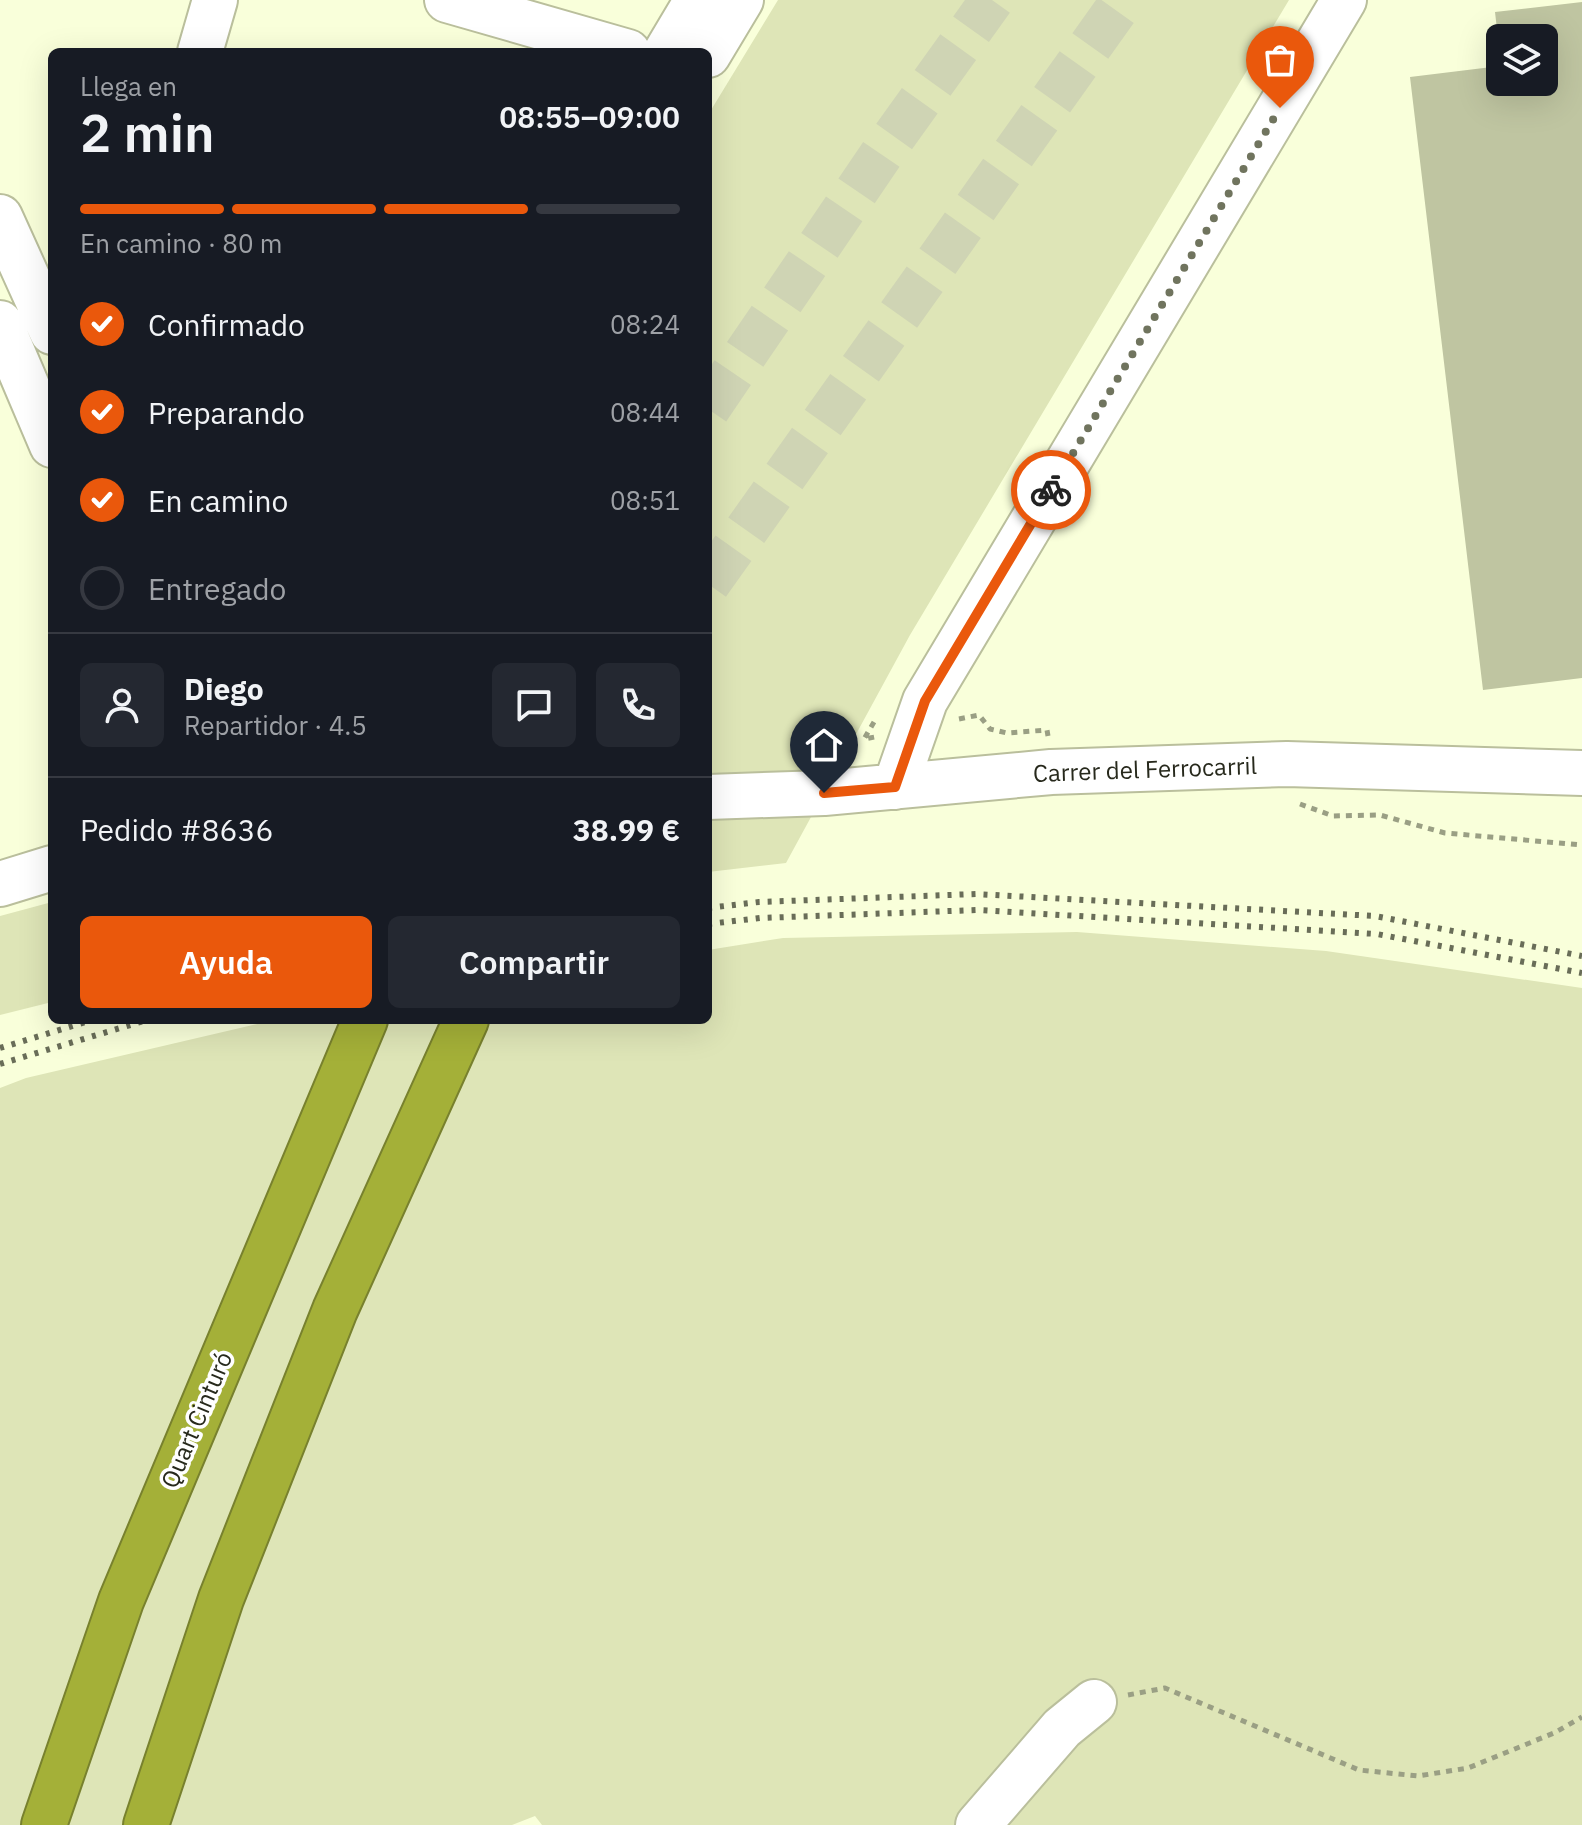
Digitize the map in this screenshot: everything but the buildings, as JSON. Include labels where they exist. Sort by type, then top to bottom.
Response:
[{"type":"highway","name":"Quart Cinturó","points":[[44,1825],[121,1601],[363,1024]]},
{"type":"highway","points":[[146,1825],[221,1599],[335,1310],[464,1024]]},
{"type":"street","points":[[201,48],[215,0]]},
{"type":"street","points":[[447,0],[575,17],[622,48]]},
{"type":"street","points":[[668,48],[697,0]]},
{"type":"street","points":[[712,48],[741,0]]},
{"type":"street","points":[[895,787],[898,720],[925,701],[1344,0]]},
{"type":"street","points":[[0,217],[48,323]]},
{"type":"street","points":[[0,323],[48,436]]},
{"type":"street","name":"Carrer del Ferrocarril","points":[[724,797],[895,787],[1051,772],[1287,764],[1582,773]]},
{"type":"street","points":[[0,884],[48,869]]},
{"type":"street","points":[[978,1825],[1062,1728],[1094,1702]]},
{"type":"path","points":[[898,720],[864,739],[898,720],[979,715],[990,729],[1007,733],[1047,730],[1051,772]]},
{"type":"path","points":[[1296,803],[1333,816],[1380,815],[1445,833],[1582,845]]},
{"type":"path","points":[[1094,1702],[1165,1688],[1359,1770],[1418,1776],[1468,1768],[1554,1733],[1582,1717]]},
{"type":"green space","points":[[778,0],[1289,0],[910,635],[786,863],[712,872],[712,108]]},
{"type":"green space","points":[[48,903],[48,1003],[0,1015],[0,916]]},
{"type":"green space","points":[[1077,932],[1326,951],[1582,988],[1582,1825],[542,1825],[535,1816],[512,1825],[0,1825],[0,1088],[26,1078],[257,1024],[712,1024],[712,949],[783,938]]},
{"type":"tunnel","points":[[712,403],[883,152],[992,0]]},
{"type":"tunnel","points":[[712,578],[1123,0]]},
{"type":"railway","points":[[712,908],[759,902],[976,894],[1375,916],[1582,956]]},
{"type":"railway","points":[[712,924],[760,918],[978,910],[1377,934],[1582,973]]},
{"type":"railway","points":[[0,1048],[79,1024]]},
{"type":"railway","points":[[0,1064],[134,1024]]},
{"type":"way so far","points":[[1051,490],[1280,108]]},
{"type":"route","points":[[824,793],[895,787],[925,701],[1051,490]]}]
